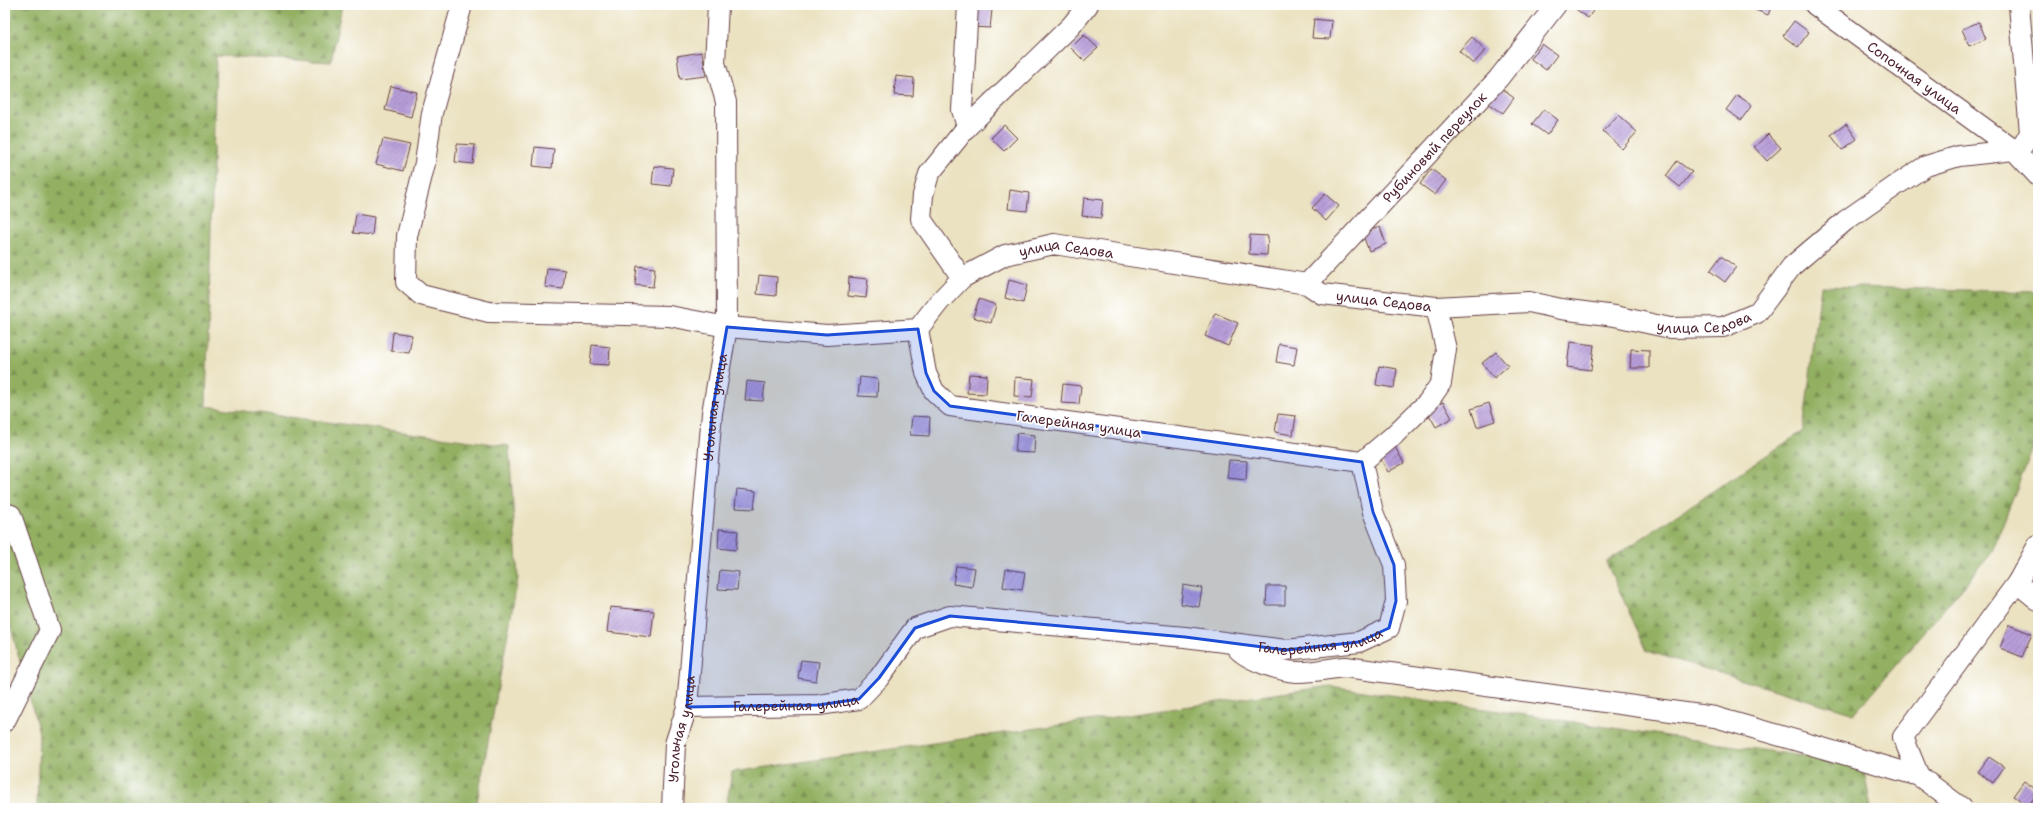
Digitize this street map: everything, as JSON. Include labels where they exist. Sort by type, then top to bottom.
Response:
[{"type":"street","points":[[462,5],[432,113],[425,163],[407,236],[406,282],[421,295],[489,312],[669,316],[727,327],[827,335],[918,329]]},
{"type":"street","name":"Угольная улица","points":[[672,808],[675,744],[687,707],[712,413],[727,327],[726,102],[715,63],[718,5]]},
{"type":"street","points":[[967,127],[962,110],[968,5]]},
{"type":"street","points":[[962,278],[921,219],[923,195],[929,174],[967,127],[1071,26],[1088,5]]},
{"type":"street","name":"Рубиновый переулок","points":[[1307,284],[1498,79],[1556,5]]},
{"type":"street","name":"Сопочная улица","points":[[1815,5],[2014,150],[2038,176]]},
{"type":"street","points":[[2014,150],[2024,145],[2030,133],[2020,5]]},
{"type":"street","name":"улица Седова","points":[[918,329],[939,302],[962,278],[1004,255],[1054,244],[1307,284],[1322,294],[1436,307],[1530,302],[1561,309],[1615,316],[1670,328],[1723,327],[1757,313],[1792,266],[1845,221],[1926,166],[1959,156],[2014,150]]},
{"type":"street","points":[[1362,462],[1393,436],[1428,402],[1441,382],[1446,349],[1436,307]]},
{"type":"street","name":"Галерейная улица","points":[[687,707],[819,705],[859,699],[879,678],[915,628],[950,616],[1185,637],[1286,650],[1359,642],[1389,628],[1396,601],[1394,565],[1373,512],[1362,462],[950,406],[934,391],[926,373],[918,329]]},
{"type":"street","points":[[5,513],[11,515],[50,630],[5,721]]},
{"type":"street","points":[[1918,776],[1903,737],[2017,583],[2038,545]]},
{"type":"street","points":[[2017,583],[2038,600]]},
{"type":"street","points":[[1238,644],[1237,648],[1241,654],[1265,664],[1296,672],[1346,667],[1716,717],[1918,776],[1962,808]]},
{"type":"highlighted area","points":[[727,327],[827,335],[918,329],[926,373],[934,391],[950,406],[1362,462],[1373,512],[1394,565],[1396,601],[1389,628],[1359,642],[1286,650],[1185,637],[950,616],[915,628],[879,678],[859,699],[819,705],[687,707],[712,413]]},
{"type":"green space","points":[[5,5],[342,5],[331,62],[216,56],[206,406],[509,446],[518,578],[476,808],[37,808],[39,733],[5,605]]},
{"type":"green space","points":[[1821,286],[2038,292],[2038,435],[1991,554],[1854,714],[1647,651],[1606,562],[1803,431]]},
{"type":"green space","points":[[1330,686],[1863,765],[1871,808],[726,808],[732,772]]},
{"type":"building","points":[[1574,5],[1597,5],[1588,18],[1573,7]]},
{"type":"building","points":[[1752,5],[1772,5],[1768,15],[1751,8]]},
{"type":"building","points":[[973,8],[992,10],[990,28],[972,27]]},
{"type":"building","points":[[1314,19],[1332,21],[1330,39],[1312,38]]},
{"type":"building","points":[[1794,21],[1809,32],[1798,47],[1783,36]]},
{"type":"building","points":[[1979,22],[1986,39],[1969,46],[1962,29]]},
{"type":"building","points":[[1084,35],[1098,48],[1084,61],[1071,48]]},
{"type":"building","points":[[1472,37],[1486,50],[1473,64],[1459,51]]},
{"type":"building","points":[[1542,44],[1557,55],[1546,70],[1531,59]]},
{"type":"building","points":[[702,52],[706,76],[680,79],[677,56]]},
{"type":"building","points":[[896,76],[914,78],[913,96],[894,95]]},
{"type":"building","points":[[391,86],[417,92],[411,117],[385,110]]},
{"type":"building","points":[[1499,87],[1514,98],[1503,113],[1488,103]]},
{"type":"building","points":[[1737,95],[1752,105],[1741,120],[1726,110]]},
{"type":"building","points":[[1544,109],[1558,120],[1547,135],[1532,124]]},
{"type":"building","points":[[1618,115],[1637,132],[1622,149],[1603,131]]},
{"type":"building","points":[[1846,124],[1857,139],[1842,150],[1831,135]]},
{"type":"building","points":[[1004,125],[1017,138],[1004,151],[991,138]]},
{"type":"building","points":[[1768,134],[1781,148],[1767,161],[1754,147]]},
{"type":"building","points":[[383,139],[410,145],[403,171],[376,164]]},
{"type":"building","points":[[457,144],[475,145],[473,164],[455,162]]},
{"type":"building","points":[[535,147],[554,149],[552,168],[533,166]]},
{"type":"building","points":[[1677,161],[1692,172],[1680,187],[1666,176]]},
{"type":"building","points":[[654,166],[673,168],[671,186],[652,184]]},
{"type":"building","points":[[1431,169],[1446,180],[1435,195],[1420,184]]},
{"type":"building","points":[[1010,190],[1029,193],[1027,211],[1008,209]]},
{"type":"building","points":[[1325,194],[1339,206],[1326,221],[1312,208]]},
{"type":"building","points":[[1084,198],[1103,200],[1101,218],[1082,216]]},
{"type":"building","points":[[356,214],[374,217],[372,235],[353,233]]},
{"type":"building","points":[[1380,227],[1386,244],[1369,251],[1362,233]]},
{"type":"building","points":[[1250,235],[1268,236],[1267,255],[1249,254]]},
{"type":"building","points":[[1721,256],[1736,267],[1725,282],[1710,271]]},
{"type":"building","points":[[637,266],[655,268],[653,287],[635,285]]},
{"type":"building","points":[[547,268],[565,270],[563,289],[545,287]]},
{"type":"building","points":[[759,275],[777,277],[776,296],[757,294]]},
{"type":"building","points":[[849,277],[868,279],[866,298],[848,296]]},
{"type":"building","points":[[1009,280],[1027,285],[1023,303],[1005,298]]},
{"type":"building","points":[[979,299],[996,305],[991,323],[973,317]]},
{"type":"building","points":[[1215,313],[1238,323],[1228,346],[1205,336]]},
{"type":"building","points":[[393,332],[412,335],[409,353],[391,351]]},
{"type":"building","points":[[1570,342],[1594,345],[1591,370],[1567,367]]},
{"type":"building","points":[[1279,344],[1297,347],[1294,365],[1276,362]]},
{"type":"building","points":[[592,345],[610,347],[609,365],[590,364]]},
{"type":"building","points":[[1631,349],[1649,350],[1649,368],[1630,368]]},
{"type":"building","points":[[1496,352],[1508,366],[1494,378],[1482,363]]},
{"type":"building","points":[[1379,366],[1397,369],[1394,388],[1376,385]]},
{"type":"building","points":[[969,374],[987,375],[986,394],[967,393]]},
{"type":"building","points":[[860,377],[878,379],[877,397],[858,396]]},
{"type":"building","points":[[1015,377],[1034,379],[1032,397],[1014,396]]},
{"type":"building","points":[[747,381],[765,383],[763,401],[745,400]]},
{"type":"building","points":[[1063,384],[1081,386],[1079,404],[1061,403]]},
{"type":"building","points":[[1443,402],[1452,418],[1436,427],[1427,411]]},
{"type":"building","points":[[1489,403],[1495,421],[1477,427],[1471,409]]},
{"type":"building","points":[[1278,414],[1296,416],[1293,435],[1275,432]]},
{"type":"building","points":[[912,416],[930,417],[929,436],[910,435]]},
{"type":"building","points":[[1017,433],[1035,435],[1034,453],[1015,452]]},
{"type":"building","points":[[1395,447],[1404,463],[1388,472],[1379,456]]},
{"type":"building","points":[[1229,460],[1247,461],[1246,480],[1227,478]]},
{"type":"building","points":[[737,489],[756,491],[754,509],[735,508]]},
{"type":"building","points":[[719,529],[738,531],[736,550],[718,548]]},
{"type":"building","points":[[956,566],[975,568],[972,587],[953,584]]},
{"type":"building","points":[[1006,569],[1025,572],[1022,590],[1003,587]]},
{"type":"building","points":[[720,570],[739,572],[737,590],[718,589]]},
{"type":"building","points":[[1183,585],[1202,588],[1199,607],[1181,604]]},
{"type":"building","points":[[1267,586],[1285,586],[1285,605],[1266,605]]},
{"type":"building","points":[[610,607],[654,611],[651,637],[607,632]]},
{"type":"building","points":[[2009,625],[2032,634],[2022,657],[2000,648]]},
{"type":"building","points":[[801,660],[819,662],[816,681],[798,678]]},
{"type":"building","points":[[1989,757],[2004,767],[1993,783],[1978,772]]},
{"type":"building","points":[[2024,781],[2038,791],[2028,807],[2013,796]]}]
